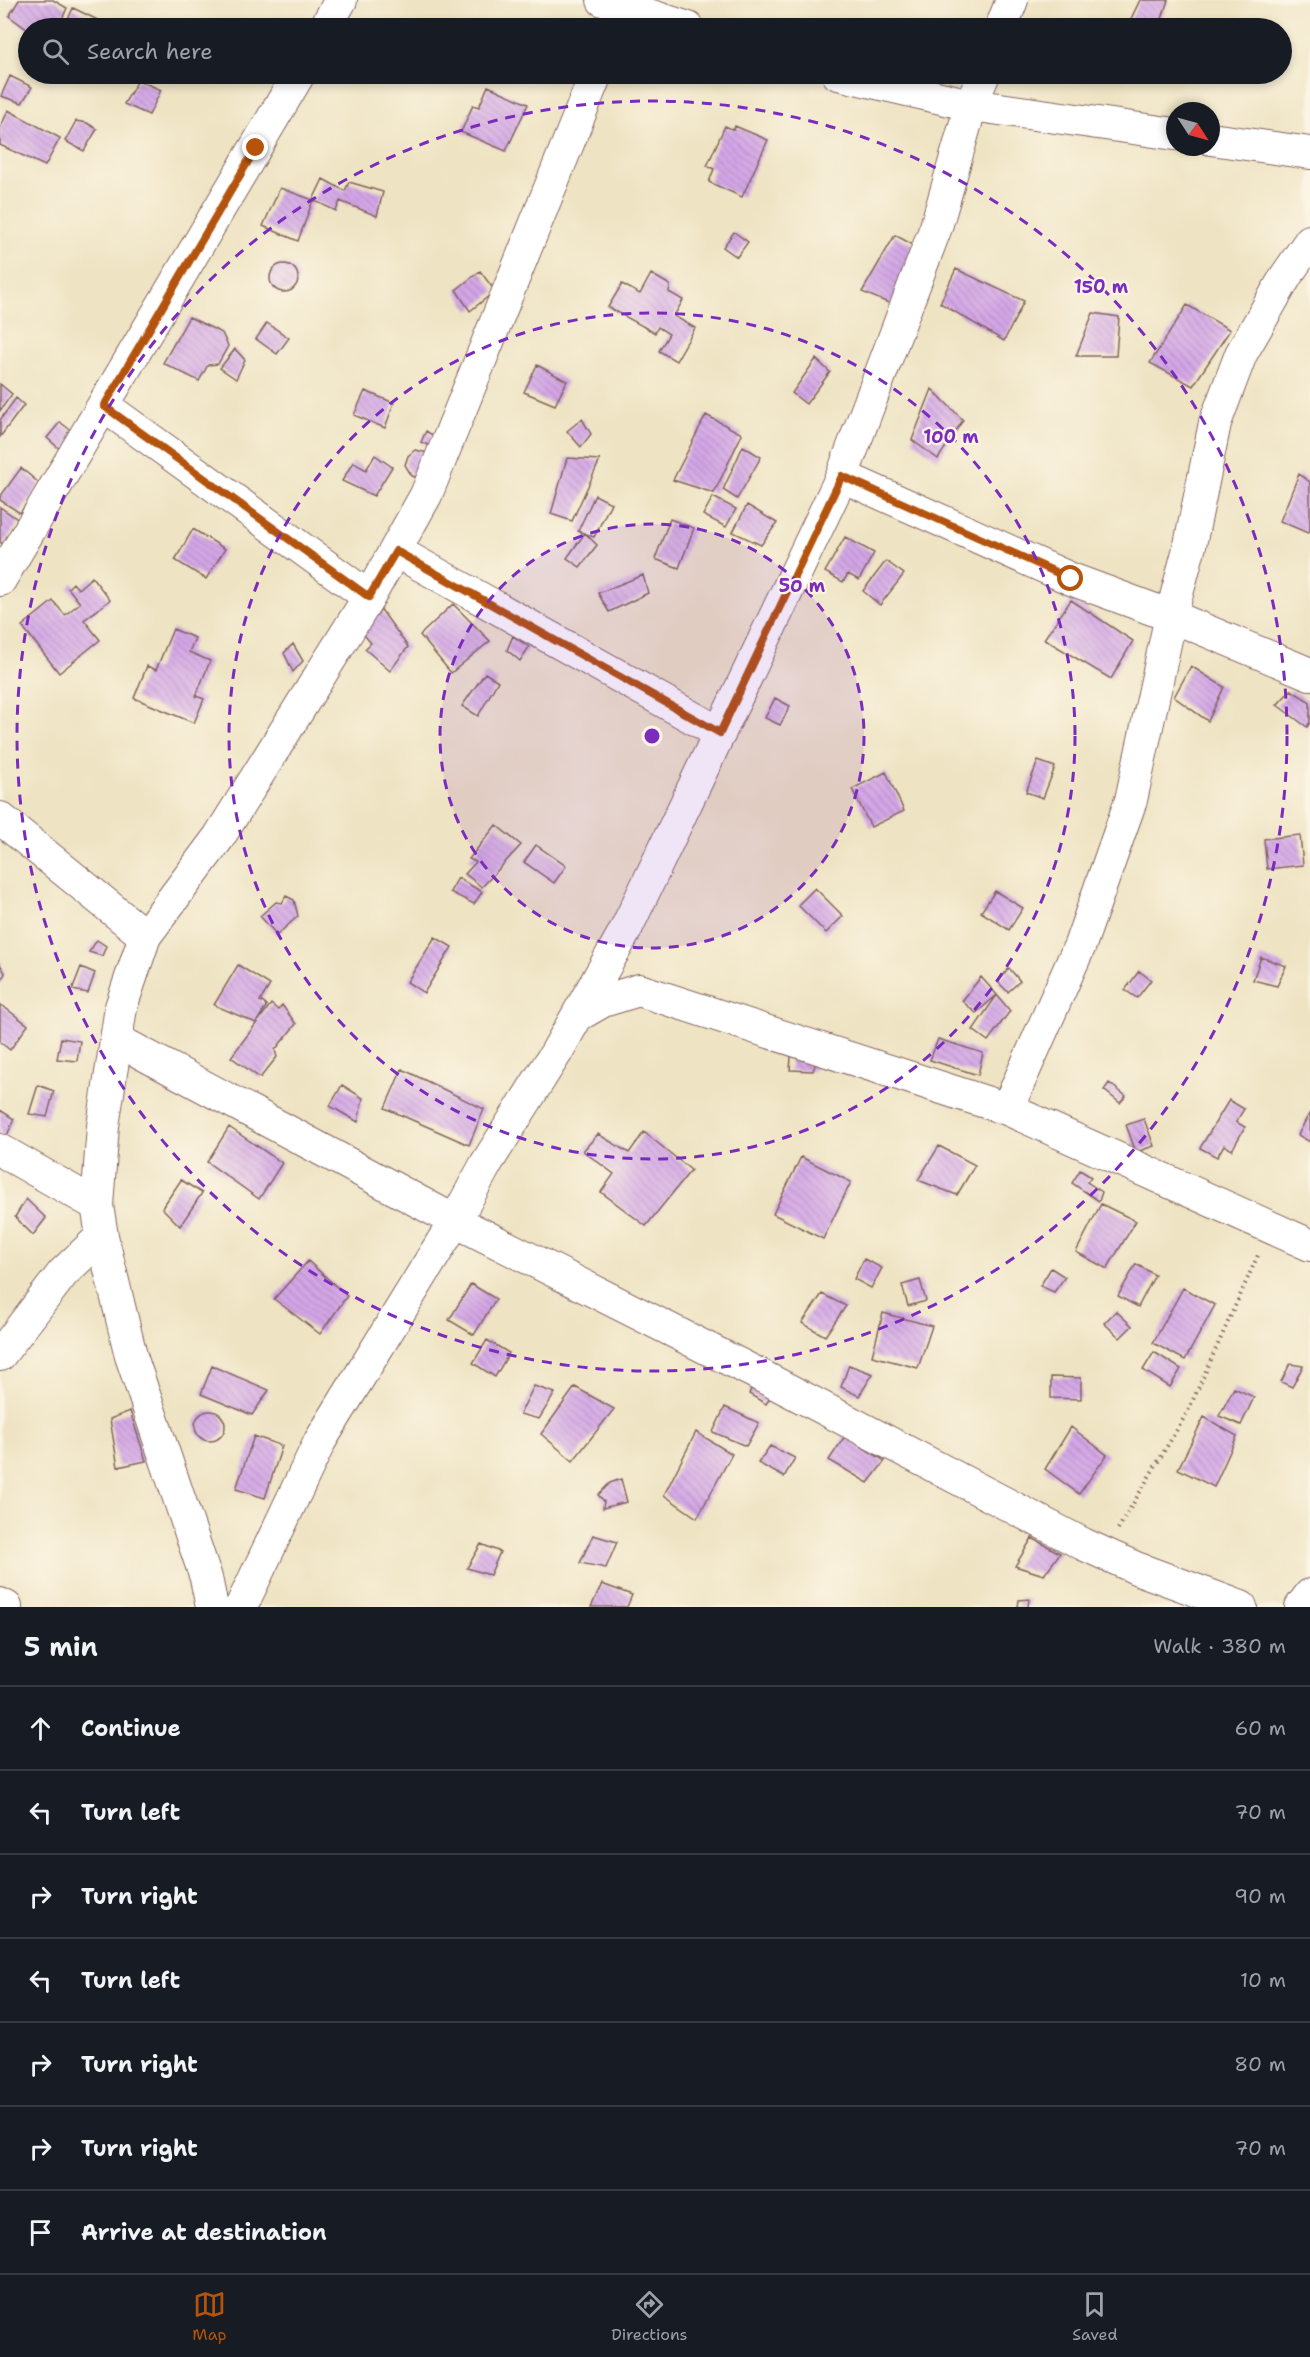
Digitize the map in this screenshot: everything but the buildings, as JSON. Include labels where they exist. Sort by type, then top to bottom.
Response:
[{"type":"street","points":[[331,18],[341,0]]},
{"type":"street","points":[[1005,18],[1012,0]]},
{"type":"street","points":[[614,9],[649,18]]},
{"type":"street","points":[[0,580],[293,84]]},
{"type":"street","points":[[212,1607],[206,1578],[131,1356],[102,1236],[97,1205],[103,1126],[121,1007],[145,936],[219,837],[369,597],[430,485],[592,84]]},
{"type":"street","points":[[881,84],[971,105],[1166,133]]},
{"type":"street","points":[[241,1607],[320,1441],[455,1221],[486,1164],[578,1016],[624,933],[842,476],[936,227],[971,105],[980,84]]},
{"type":"street","points":[[1220,140],[1310,153]]},
{"type":"street","points":[[1007,1109],[1080,945],[1131,800],[1171,616],[1190,545],[1215,423],[1241,354],[1286,276],[1310,241]]},
{"type":"street","points":[[104,406],[369,597]]},
{"type":"street","points":[[842,476],[1071,579],[1171,616],[1310,674]]},
{"type":"street","points":[[396,551],[720,733]]},
{"type":"street","points":[[0,818],[145,936]]},
{"type":"street","points":[[578,1016],[603,1001],[639,990],[1007,1109],[1310,1245]]},
{"type":"street","points":[[117,1040],[455,1221],[754,1372],[1103,1553],[1136,1568],[1241,1607]]},
{"type":"street","points":[[0,1150],[97,1205]]},
{"type":"street","points":[[0,1355],[63,1273],[102,1236]]},
{"type":"street","points":[[1301,1607],[1310,1595]]},
{"type":"street","points":[[0,1604],[6,1607]]},
{"type":"path","points":[[1103,1553],[1188,1411],[1270,1228]]},
{"type":"route","points":[[256,148],[104,406],[369,597],[396,551],[720,733],[842,476],[1071,579]]}]
